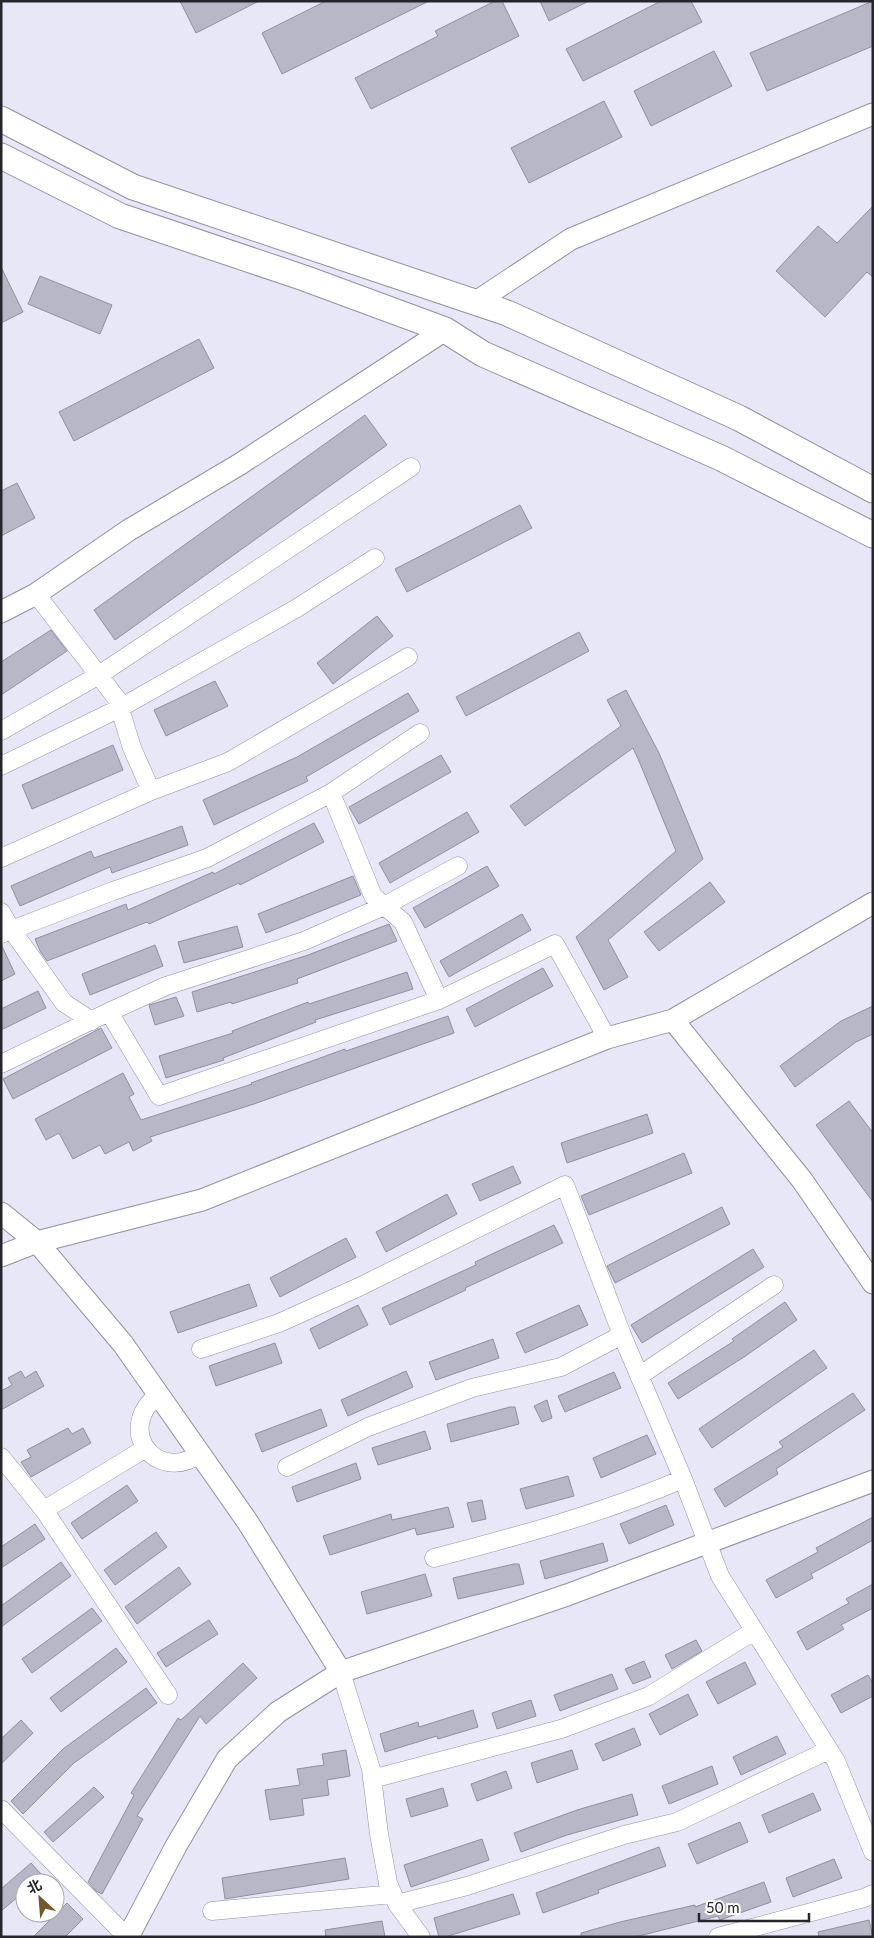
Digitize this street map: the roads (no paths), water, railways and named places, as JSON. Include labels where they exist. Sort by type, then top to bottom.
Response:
[{"type":"main road","points":[[1,119],[133,187],[507,313],[739,418],[873,490]]},
{"type":"main road","points":[[1,156],[120,216],[304,278],[445,330],[483,354],[721,458],[873,536]]},
{"type":"street","points":[[476,302],[572,239],[873,114]]},
{"type":"street","points":[[1,612],[36,594],[129,530],[240,464],[445,330]]},
{"type":"street","points":[[1,731],[99,675],[411,467]]},
{"type":"street","points":[[1,766],[120,708],[297,608],[375,558]]},
{"type":"street","points":[[36,594],[117,699],[132,748],[151,791]]},
{"type":"street","points":[[1,858],[151,791],[228,762],[408,656]]},
{"type":"street","points":[[6,932],[113,891],[207,858],[331,792],[420,733]]},
{"type":"street","points":[[331,792],[373,896],[403,922],[439,1000]]},
{"type":"street","points":[[1,1064],[166,986],[304,941],[384,906],[458,866]]},
{"type":"street","points":[[1,1256],[37,1242],[202,1200],[607,1038],[673,1020],[873,903]]},
{"type":"street","points":[[1,912],[6,932],[64,1003],[92,1021]]},
{"type":"street","points":[[109,1012],[158,1096],[439,1000],[556,944],[607,1038]]},
{"type":"street","points":[[673,1020],[802,1180],[873,1283]]},
{"type":"street","points":[[201,1349],[279,1323],[565,1186],[622,1335],[683,1479],[720,1576],[836,1761],[873,1852]]},
{"type":"street","points":[[1,1213],[37,1242],[123,1344],[247,1521],[341,1672],[371,1769],[378,1834],[388,1883],[395,1899],[421,1937]]},
{"type":"street","points":[[639,1376],[774,1285]]},
{"type":"street","points":[[287,1467],[368,1427],[472,1388],[561,1367],[622,1335]]},
{"type":"street","points":[[158,1395],[149,1402],[142,1413],[139,1425],[140,1437],[146,1448],[154,1457],[165,1462],[178,1464],[190,1461],[200,1454]]},
{"type":"street","points":[[44,1510],[146,1448]]},
{"type":"street","points":[[1,1457],[44,1510],[168,1695]]},
{"type":"street","points":[[434,1558],[516,1537],[636,1499],[683,1479]]},
{"type":"street","points":[[1,1809],[128,1937],[176,1846],[226,1758],[278,1712],[341,1672],[568,1595],[873,1481]]},
{"type":"street","points":[[372,1779],[562,1729],[649,1696],[754,1631]]},
{"type":"street","points":[[212,1911],[395,1899],[467,1886],[624,1835],[678,1822],[829,1750]]},
{"type":"street","points":[[718,1937],[873,1894]]}]
